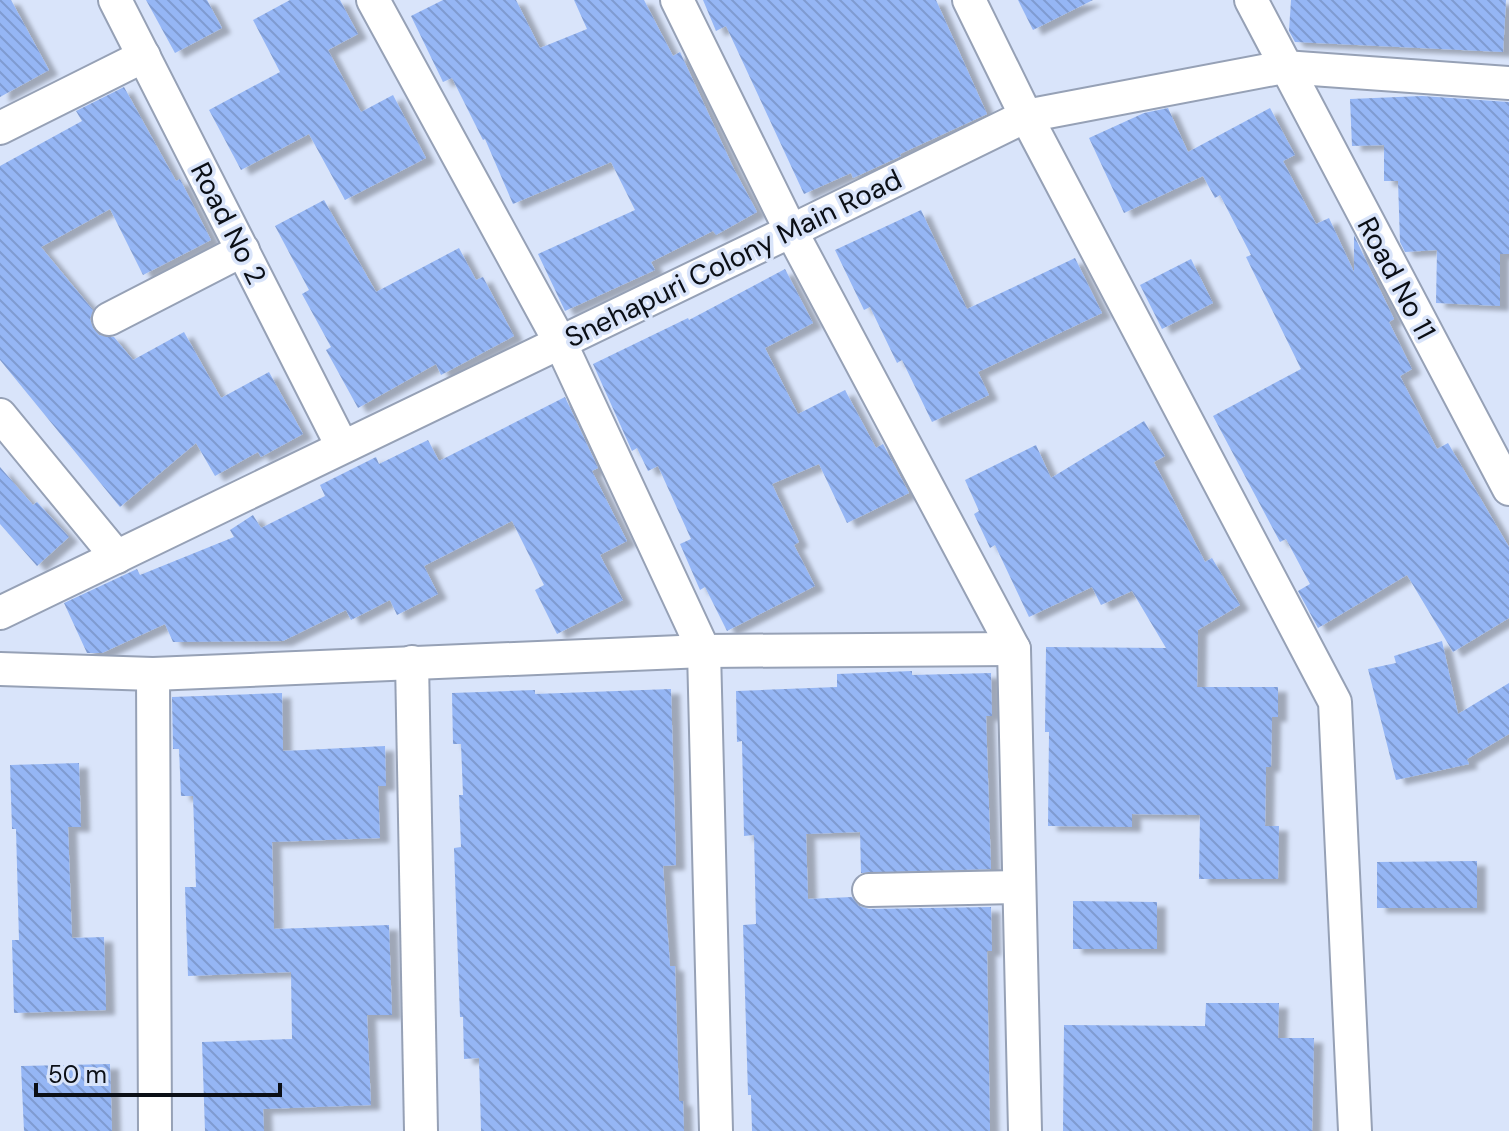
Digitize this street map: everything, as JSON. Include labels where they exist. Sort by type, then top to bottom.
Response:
[{"type":"street","name":"Road No 2","points":[[115,0],[342,446]]},
{"type":"street","points":[[373,0],[560,342],[704,651],[716,1131]]},
{"type":"street","points":[[677,0],[791,231],[1014,649],[1025,1131]]},
{"type":"street","points":[[969,0],[1026,116],[1335,702],[1355,1131]]},
{"type":"street","name":"Road No 11","points":[[1257,5],[1284,67],[1509,489]]},
{"type":"street","points":[[0,128],[144,56]]},
{"type":"street","name":"Snehapuri Colony Main Road","points":[[0,613],[1026,116],[1284,67],[1509,83]]},
{"type":"street","points":[[109,319],[243,250]]},
{"type":"street","points":[[0,415],[117,557]]},
{"type":"street","points":[[0,669],[153,674],[704,651],[1014,649]]},
{"type":"street","points":[[412,662],[421,1131]]},
{"type":"street","points":[[153,674],[155,1131]]},
{"type":"street","points":[[869,890],[1019,887]]},
{"type":"building","points":[[0,0],[11,0],[49,70],[0,97]]},
{"type":"building","points":[[146,0],[207,0],[222,28],[175,53]]},
{"type":"building","points":[[290,0],[340,0],[358,34],[328,50],[361,112],[393,95],[426,158],[345,200],[309,134],[241,170],[209,110],[280,72],[253,20]]},
{"type":"building","points":[[443,0],[516,0],[540,48],[587,29],[574,0],[644,0],[673,56],[680,52],[757,212],[716,235],[713,231],[651,262],[655,270],[565,311],[538,254],[635,210],[611,162],[513,204],[485,139],[452,78],[443,82],[411,16]]},
{"type":"building","points":[[703,0],[936,0],[987,114],[853,178],[851,173],[804,194],[726,26],[716,31]]},
{"type":"building","points":[[1018,0],[1093,0],[1033,30]]},
{"type":"building","points":[[1291,0],[1506,0],[1503,52],[1295,42],[1289,31]]},
{"type":"building","points":[[124,87],[176,181],[180,179],[211,240],[143,275],[110,209],[41,247],[93,310],[90,319],[93,328],[99,335],[114,337],[133,360],[184,332],[221,398],[269,372],[303,434],[261,457],[258,452],[215,476],[196,443],[120,507],[0,360],[0,166],[82,121],[76,111]]},
{"type":"building","points":[[1422,96],[1509,102],[1509,254],[1500,254],[1500,306],[1436,303],[1437,250],[1405,252],[1400,242],[1398,181],[1384,181],[1384,145],[1352,146],[1350,99]]},
{"type":"building","points":[[1168,108],[1188,152],[1270,108],[1295,155],[1283,161],[1316,224],[1329,218],[1354,272],[1354,235],[1394,319],[1389,322],[1412,369],[1400,376],[1437,449],[1448,443],[1509,547],[1509,618],[1453,652],[1407,575],[1318,628],[1298,591],[1310,584],[1286,539],[1280,542],[1213,416],[1301,369],[1246,257],[1251,255],[1220,195],[1215,198],[1203,176],[1124,213],[1089,138],[1144,113]]},
{"type":"building","points":[[324,200],[376,292],[459,248],[476,280],[483,277],[514,336],[441,375],[436,364],[358,408],[326,350],[331,347],[302,294],[309,290],[275,226]]},
{"type":"building","points":[[921,210],[967,309],[1075,258],[1102,313],[978,372],[989,395],[932,422],[902,360],[897,363],[870,307],[864,310],[835,250]]},
{"type":"building","points":[[1191,259],[1213,303],[1162,329],[1140,285]]},
{"type":"building","points":[[785,269],[813,323],[765,348],[798,414],[845,390],[876,448],[883,444],[909,493],[847,523],[819,464],[772,484],[799,542],[794,545],[815,586],[727,631],[705,587],[700,590],[680,544],[691,539],[658,466],[648,471],[637,448],[632,451],[593,364],[689,320]]},
{"type":"building","points":[[565,397],[598,468],[592,471],[627,541],[600,555],[623,600],[557,634],[535,590],[544,585],[512,521],[424,566],[438,594],[397,615],[390,600],[351,620],[346,610],[283,641],[173,642],[165,624],[102,653],[87,653],[64,603],[137,569],[140,575],[234,537],[230,530],[253,515],[261,528],[325,496],[320,485],[376,457],[379,464],[428,440],[439,461]]},
{"type":"building","points":[[1144,421],[1165,456],[1154,462],[1205,562],[1212,558],[1240,605],[1198,630],[1197,687],[1278,687],[1278,717],[1272,717],[1271,767],[1266,767],[1265,826],[1279,826],[1278,879],[1199,879],[1200,815],[1132,814],[1132,827],[1048,826],[1046,647],[1166,648],[1132,591],[1101,605],[1092,587],[1029,617],[995,545],[990,548],[974,514],[979,511],[965,480],[1036,445],[1051,478]]},
{"type":"building","points":[[0,467],[33,505],[37,502],[69,537],[37,566],[0,524]]},
{"type":"building","points":[[1442,641],[1458,714],[1509,683],[1509,734],[1467,759],[1469,764],[1396,780],[1368,669],[1396,663],[1394,656]]},
{"type":"building","points":[[912,671],[912,675],[991,673],[992,716],[986,716],[991,869],[861,873],[860,832],[806,834],[808,899],[852,897],[859,906],[869,909],[991,907],[992,951],[987,951],[990,1131],[752,1131],[751,1095],[748,1095],[743,925],[756,924],[754,835],[744,836],[742,741],[737,742],[736,691],[837,687],[837,674]]},
{"type":"building","points":[[671,689],[676,865],[663,866],[670,966],[675,966],[679,1101],[683,1101],[684,1131],[481,1131],[479,1058],[464,1059],[463,1017],[460,1017],[454,848],[461,847],[459,795],[463,795],[461,744],[453,744],[452,693],[535,690],[535,694]]},
{"type":"building","points":[[282,693],[283,751],[385,746],[386,786],[378,786],[380,838],[272,842],[274,929],[389,925],[392,1015],[367,1015],[371,1105],[263,1109],[264,1131],[205,1131],[202,1042],[292,1039],[291,972],[188,976],[185,887],[196,887],[193,796],[181,796],[179,749],[173,749],[172,697]]},
{"type":"building","points":[[79,763],[81,827],[68,827],[72,938],[104,937],[106,1010],[14,1013],[12,940],[19,940],[16,829],[12,829],[10,765]]},
{"type":"building","points":[[1477,861],[1477,908],[1377,908],[1377,862]]},
{"type":"building","points":[[1073,901],[1157,902],[1157,949],[1073,949]]},
{"type":"building","points":[[1206,1003],[1279,1003],[1278,1038],[1314,1038],[1312,1131],[1063,1131],[1064,1025],[1205,1026]]},
{"type":"building","points":[[110,1064],[112,1131],[24,1131],[21,1066]]}]
